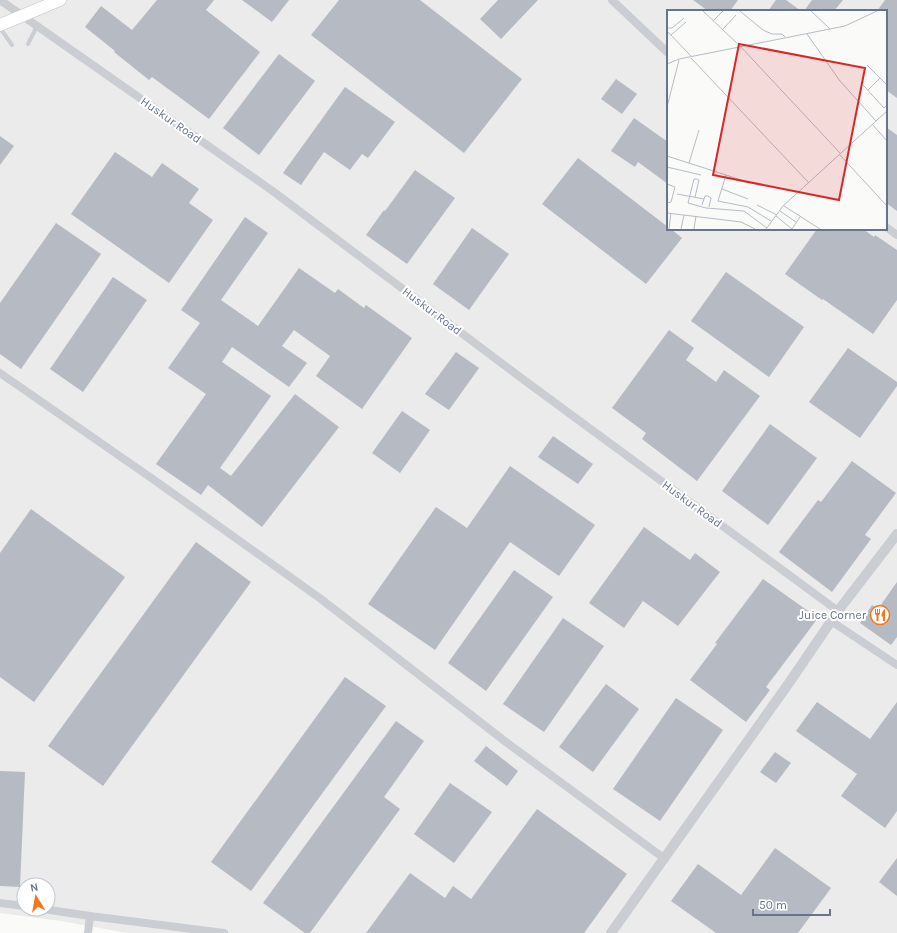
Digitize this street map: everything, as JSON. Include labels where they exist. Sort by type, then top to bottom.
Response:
[{"type":"main road","points":[[0,27],[60,0]]},
{"type":"street","name":"Huskur Road","points":[[0,0],[274,192],[524,380],[838,611]]},
{"type":"street","points":[[612,0],[667,52]]},
{"type":"street","points":[[887,228],[897,235]]},
{"type":"street","points":[[0,373],[322,599],[506,742],[665,859]]},
{"type":"street","points":[[611,933],[665,859],[831,620],[897,534]]},
{"type":"street","points":[[831,620],[897,666]]},
{"type":"street","points":[[0,903],[16,905]]},
{"type":"street","points":[[56,911],[224,933]]},
{"type":"street","points":[[88,933],[90,916]]},
{"type":"lane","points":[[28,44],[37,25]]},
{"type":"lane","points":[[0,27],[12,45]]},
{"type":"shaded area","points":[[0,0],[897,0],[897,933],[128,933],[30,917],[56,917],[56,877],[16,877],[16,915],[0,913]]},
{"type":"building","points":[[157,0],[214,0],[206,10],[260,52],[209,119],[152,77],[149,80],[85,27],[101,6],[132,30]]},
{"type":"building","points":[[242,0],[289,0],[272,22]]},
{"type":"building","points":[[339,0],[420,0],[522,79],[464,153],[311,35]]},
{"type":"building","points":[[498,0],[538,0],[501,39],[480,19]]},
{"type":"building","points":[[693,0],[738,0],[731,10],[707,10]]},
{"type":"building","points":[[776,0],[786,0],[800,10],[769,10]]},
{"type":"building","points":[[812,0],[843,0],[835,10],[805,10]]},
{"type":"building","points":[[885,0],[897,0],[897,98],[887,91],[887,10],[878,10]]},
{"type":"building","points":[[279,54],[315,81],[259,155],[223,128]]},
{"type":"building","points":[[616,79],[637,94],[622,114],[601,99]]},
{"type":"building","points":[[345,87],[395,122],[368,158],[362,154],[350,170],[324,152],[301,185],[283,173]]},
{"type":"building","points":[[634,118],[667,141],[667,183],[638,162],[635,167],[611,151]]},
{"type":"building","points":[[887,128],[897,135],[897,211],[887,204]]},
{"type":"building","points":[[0,136],[14,146],[0,165]]},
{"type":"building","points":[[115,152],[152,177],[162,163],[199,189],[189,203],[213,220],[169,283],[71,214]]},
{"type":"building","points":[[578,158],[667,226],[667,230],[672,230],[682,238],[646,284],[542,204]]},
{"type":"building","points":[[415,170],[455,198],[407,264],[366,235]]},
{"type":"building","points":[[245,217],[268,233],[221,300],[258,326],[299,268],[335,293],[338,289],[364,308],[366,305],[412,338],[362,409],[316,376],[330,356],[294,330],[282,346],[307,363],[289,387],[232,347],[222,362],[271,396],[220,468],[231,476],[295,394],[339,427],[262,527],[208,485],[201,495],[156,464],[206,394],[168,368],[200,323],[181,310]]},
{"type":"building","points":[[56,223],[101,254],[21,369],[0,354],[0,303]]},
{"type":"building","points":[[472,228],[509,254],[469,310],[433,284]]},
{"type":"building","points":[[816,230],[864,230],[874,237],[875,235],[897,250],[897,300],[873,334],[785,274]]},
{"type":"building","points":[[726,272],[804,327],[769,377],[691,321]]},
{"type":"building","points":[[113,277],[147,300],[83,392],[50,369]]},
{"type":"building","points":[[669,330],[694,348],[686,360],[716,382],[724,370],[760,396],[697,481],[642,439],[646,433],[612,408]]},
{"type":"building","points":[[848,348],[897,382],[897,386],[860,438],[809,402]]},
{"type":"building","points":[[456,352],[479,368],[449,410],[425,394]]},
{"type":"building","points":[[402,411],[430,430],[400,473],[372,453]]},
{"type":"building","points":[[770,424],[817,458],[768,525],[722,491]]},
{"type":"building","points":[[553,436],[593,464],[578,484],[538,457]]},
{"type":"building","points":[[852,461],[896,493],[865,535],[871,539],[832,592],[779,552],[818,500],[821,502]]},
{"type":"building","points":[[510,466],[595,525],[559,576],[510,542],[435,650],[368,604],[436,507],[467,528]]},
{"type":"building","points":[[31,509],[125,577],[34,702],[0,677],[0,553]]},
{"type":"building","points":[[644,527],[690,560],[695,553],[720,572],[678,626],[643,601],[624,628],[589,603]]},
{"type":"building","points":[[196,542],[251,582],[103,786],[48,746]]},
{"type":"building","points":[[514,570],[553,597],[486,691],[448,663]]},
{"type":"building","points":[[763,579],[818,618],[766,687],[770,690],[746,722],[690,680],[717,644],[715,643]]},
{"type":"building","points":[[897,582],[897,637],[891,645],[860,623],[872,605],[878,609]]},
{"type":"building","points":[[563,618],[604,646],[544,732],[503,704]]},
{"type":"building","points":[[345,677],[386,706],[251,891],[211,862]]},
{"type":"building","points":[[606,684],[639,709],[593,772],[559,747]]},
{"type":"building","points":[[676,698],[723,730],[660,821],[613,789]]},
{"type":"building","points":[[817,702],[870,739],[897,702],[897,811],[885,828],[841,796],[857,774],[796,731]]},
{"type":"building","points":[[396,721],[424,741],[384,797],[400,809],[310,933],[305,933],[263,903]]},
{"type":"building","points":[[486,746],[518,771],[507,786],[474,761]]},
{"type":"building","points":[[775,752],[791,763],[776,783],[760,772]]},
{"type":"building","points":[[0,771],[25,772],[20,877],[16,877],[16,887],[0,886]]},
{"type":"building","points":[[450,783],[492,812],[454,863],[414,834]]},
{"type":"building","points":[[537,809],[627,874],[584,933],[366,933],[410,873],[445,898],[453,886],[471,899]]},
{"type":"building","points":[[775,848],[831,888],[798,933],[716,933],[671,901],[698,864],[741,895]]},
{"type":"building","points":[[897,858],[897,896],[879,882]]},
{"type":"place","name":"Juice Corner","points":[[880,615]]}]
